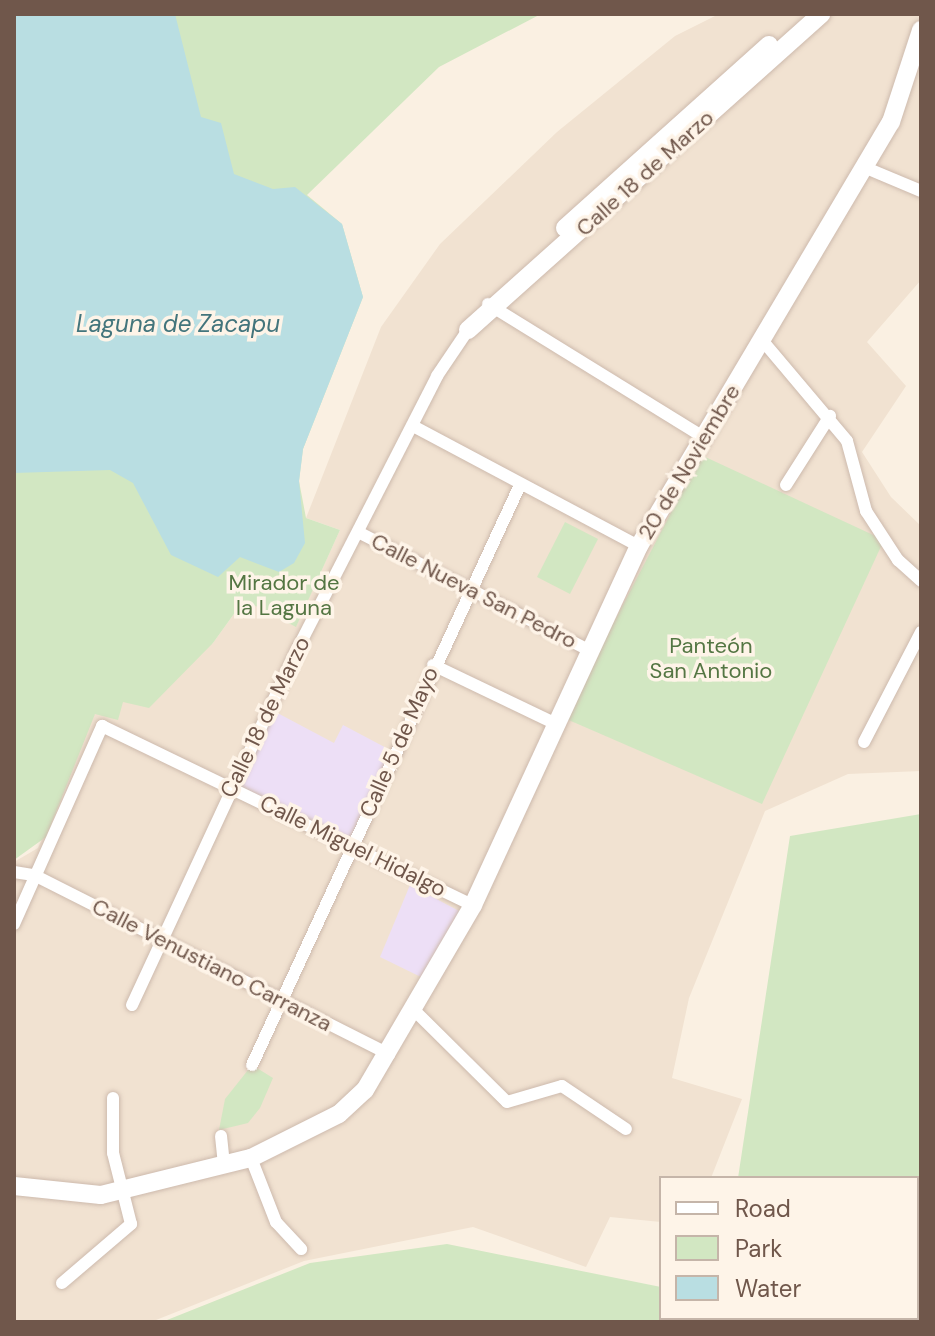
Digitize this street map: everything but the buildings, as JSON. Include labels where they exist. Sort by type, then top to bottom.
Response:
[{"type":"main road","name":"Calle 18 de Marzo","points":[[468,330],[652,145],[805,14]]},
{"type":"main road","name":"Calle 18 de Marzo","points":[[491,307],[821,14]]},
{"type":"main road","name":"20 de Noviembre","points":[[14,1186],[121,1191],[251,1158],[339,1114],[389,1054],[473,905],[554,723],[639,546],[891,122],[921,30]]},
{"type":"street","points":[[864,167],[921,191]]},
{"type":"street","points":[[491,307],[703,437]]},
{"type":"street","name":"Calle 18 de Marzo","points":[[132,1005],[230,786],[413,426],[468,330]]},
{"type":"street","points":[[762,340],[830,416],[847,441],[866,511],[898,560],[921,581]]},
{"type":"street","points":[[786,485],[830,416]]},
{"type":"street","points":[[413,426],[639,546]]},
{"type":"street","name":"Calle 5 de Mayo","points":[[252,1065],[279,999],[433,665],[471,592],[520,485]]},
{"type":"street","name":"Calle Nueva San Pedro","points":[[358,532],[589,650]]},
{"type":"street","points":[[864,742],[921,632]]},
{"type":"street","points":[[433,665],[554,723]]},
{"type":"street","name":"Calle Miguel Hidalgo","points":[[34,875],[51,850],[102,726],[473,905]]},
{"type":"street","points":[[14,924],[34,875],[15,872]]},
{"type":"street","name":"Calle Venustiano Carranza","points":[[34,875],[389,1054]]},
{"type":"street","points":[[415,1011],[507,1102],[562,1086],[626,1129]]},
{"type":"street","points":[[62,1283],[131,1224],[121,1191],[113,1098]]},
{"type":"street","points":[[221,1136],[224,1164]]},
{"type":"street","points":[[251,1158],[276,1222],[301,1249]]},
{"type":"shaded area","points":[[719,14],[921,14],[921,280],[867,342],[906,386],[862,452],[891,497],[921,526],[921,771],[848,774],[765,811],[689,998],[672,1078],[742,1099],[712,1176],[659,1176],[659,1222],[610,1217],[586,1267],[473,1227],[304,1261],[151,1322],[14,1322],[14,862],[38,848],[95,713],[213,643],[244,600],[296,626],[340,530],[306,518],[381,327],[440,244],[557,132],[675,36]]},
{"type":"shaded area","points":[[268,708],[334,743],[343,725],[394,752],[351,847],[230,786]]},
{"type":"shaded area","points":[[410,885],[463,913],[425,979],[380,957]]},
{"type":"green space","name":"Laguna de Zacapu","points":[[14,14],[541,14],[439,67],[307,195],[342,224],[363,297],[303,449],[299,481],[306,518],[340,530],[296,627],[244,600],[213,643],[149,708],[123,702],[118,720],[95,714],[46,837],[14,860]]},
{"type":"green space","name":"Panteón San Antonio","points":[[701,455],[884,540],[762,804],[564,718]]},
{"type":"green space","points":[[565,522],[598,539],[570,594],[537,577]]},
{"type":"green space","points":[[921,814],[921,1322],[162,1322],[310,1263],[447,1244],[659,1287],[659,1320],[919,1320],[919,1176],[738,1176],[790,836]]},
{"type":"green space","points":[[252,1065],[273,1078],[260,1108],[248,1123],[219,1130],[225,1099]]},
{"type":"water","name":"Laguna de Zacapu","points":[[14,14],[175,14],[201,117],[221,123],[234,174],[273,189],[295,187],[342,224],[363,297],[303,449],[299,481],[305,543],[294,563],[279,572],[240,557],[218,577],[171,555],[133,483],[110,470],[14,473]]},
{"type":"park label","name":"Mirador de la Laguna","points":[[284,594]]}]
